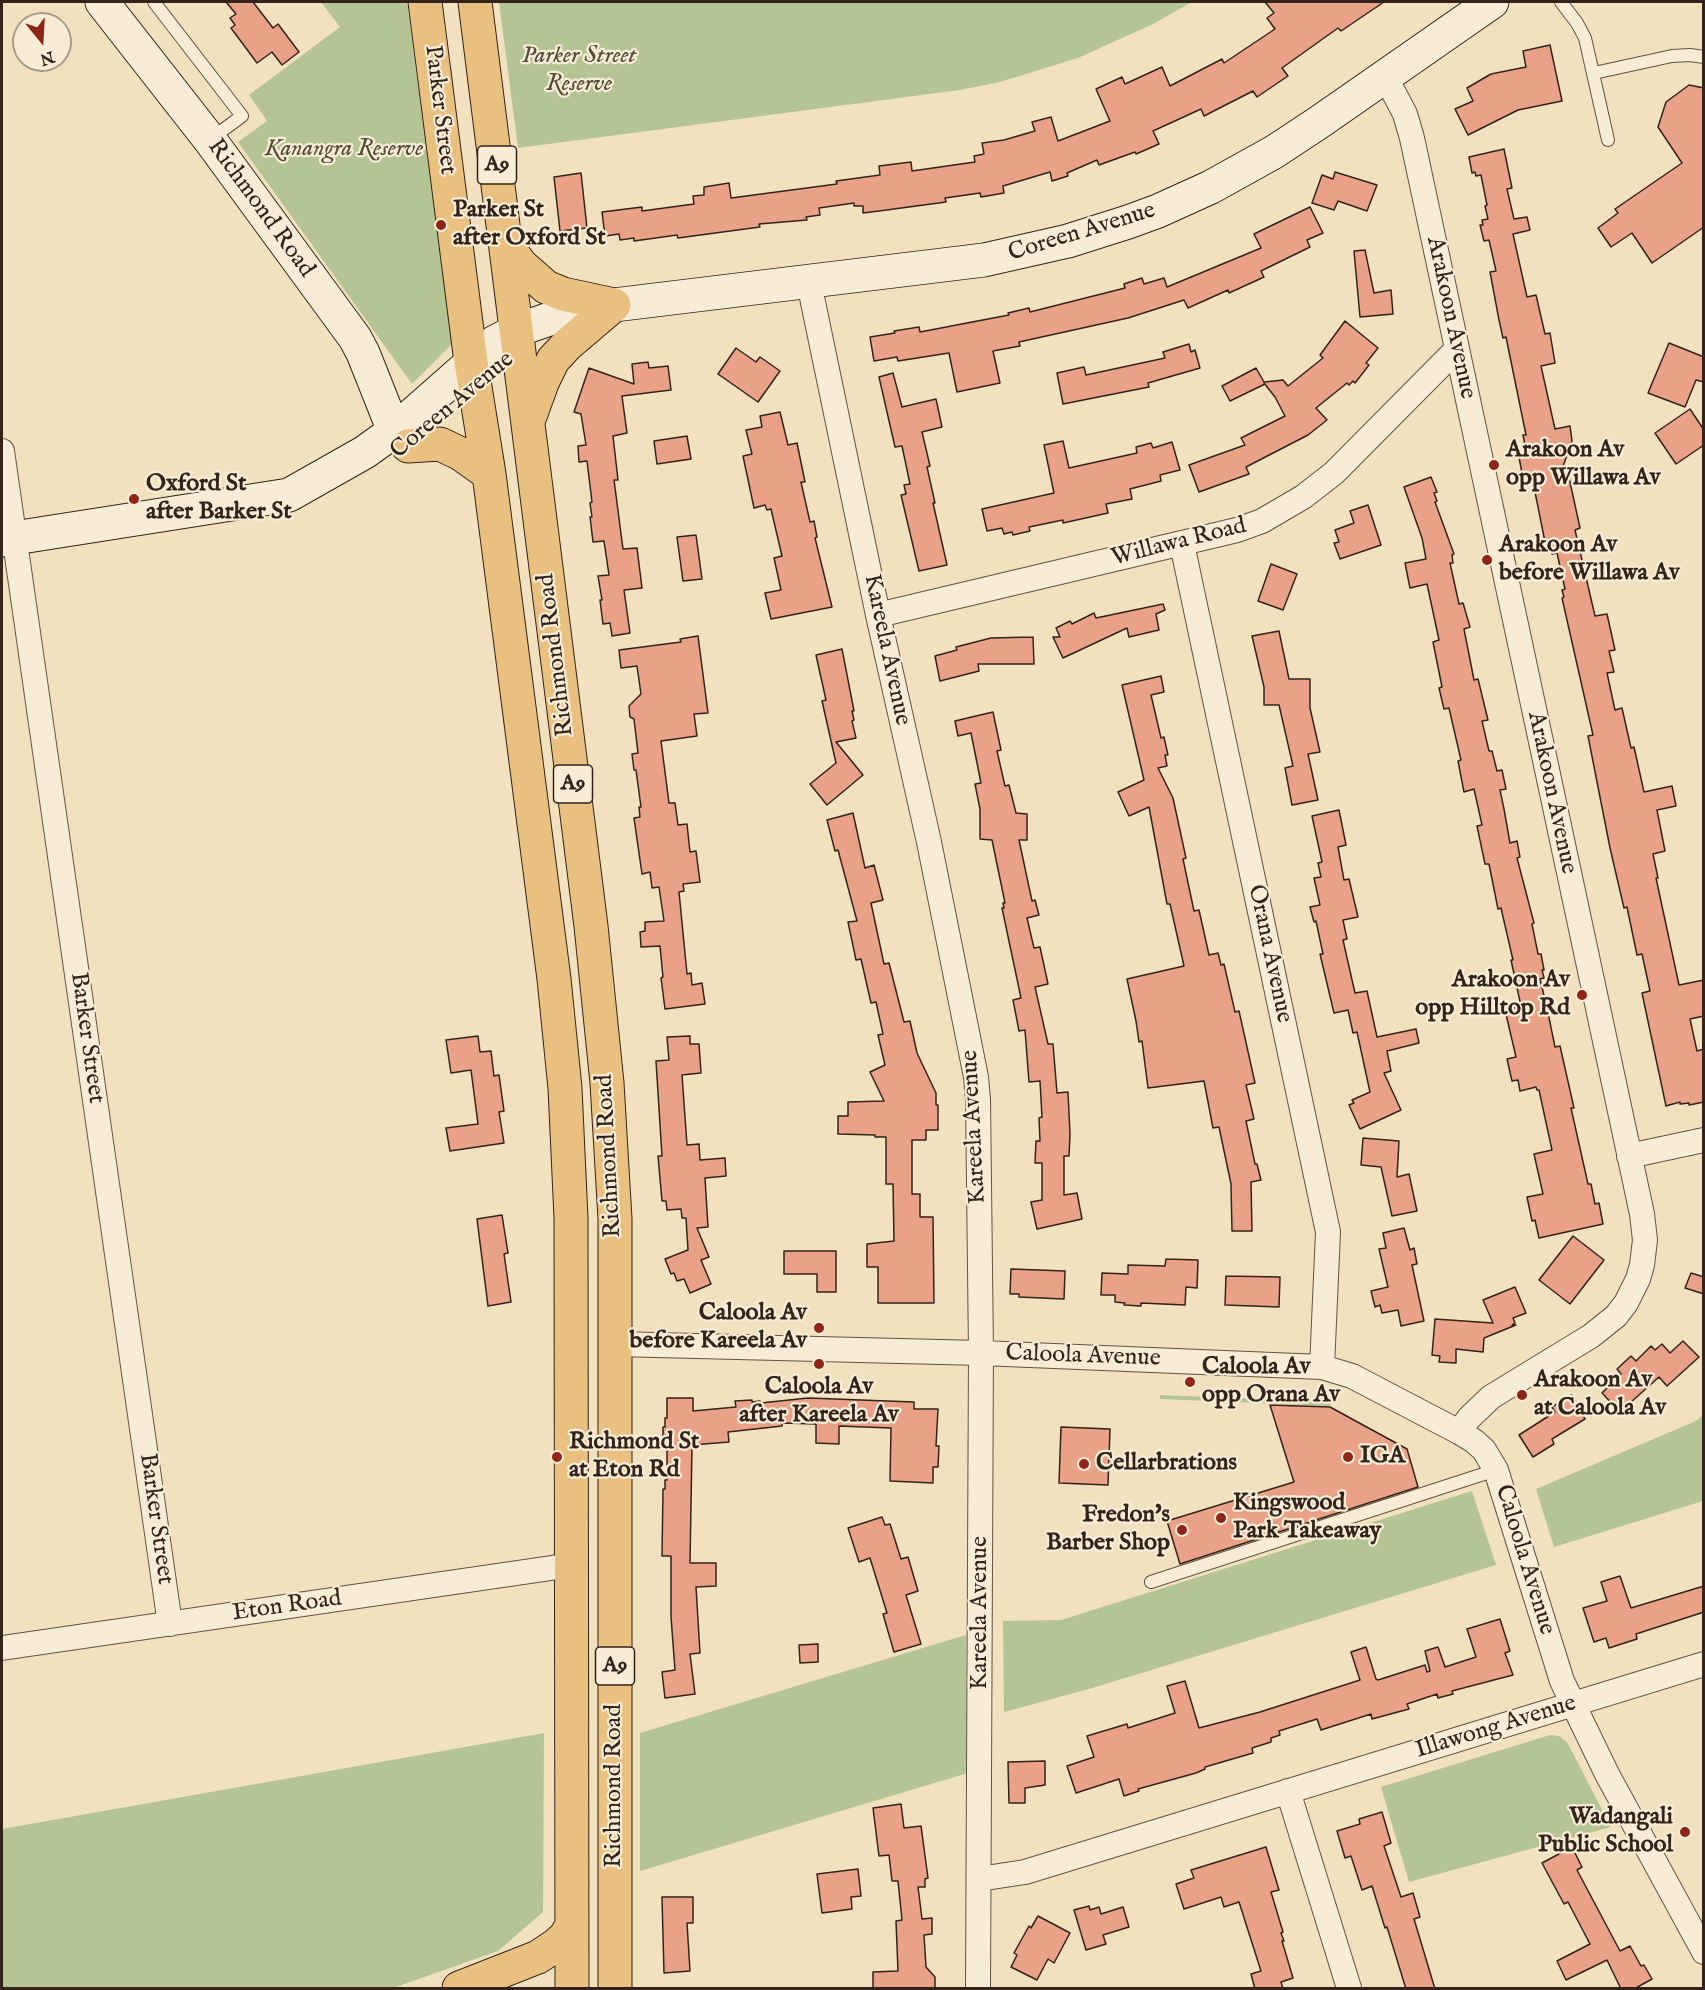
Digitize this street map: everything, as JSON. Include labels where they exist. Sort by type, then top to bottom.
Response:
[{"type":"highway","name":"Parker Street","points":[[425,2],[473,375]]},
{"type":"highway","name":"Parker Street","points":[[475,2],[519,340]]},
{"type":"highway","points":[[506,238],[521,265],[546,287],[579,298],[614,305]]},
{"type":"highway","points":[[529,420],[553,360],[614,305]]},
{"type":"highway","name":"Richmond Road","points":[[519,340],[591,926],[607,1083],[615,1219],[615,1989]]},
{"type":"highway","name":"Richmond Road","points":[[473,375],[489,474],[554,979],[565,1088],[571,1218],[572,1989]]},
{"type":"highway","points":[[401,439],[440,444],[461,454],[489,474]]},
{"type":"highway","points":[[571,1218],[600,1326],[615,1344],[595,1376],[588,1416],[571,1467]]},
{"type":"highway","points":[[459,1989],[538,1957],[565,1937],[571,1927]]},
{"type":"street","name":"Richmond Road","points":[[102,2],[210,140],[355,338],[401,439]]},
{"type":"street","name":"Coreen Avenue","points":[[8,539],[289,495],[345,482],[368,472],[401,439],[473,375],[495,342],[519,340],[558,315],[614,305],[984,260],[1068,241],[1128,222],[1185,199],[1254,164],[1318,123],[1492,2]]},
{"type":"street","name":"Arakoon Avenue","points":[[1385,76],[1405,114],[1412,138],[1643,1222],[1645,1249],[1638,1279],[1626,1303],[1616,1316],[1597,1332],[1491,1397],[1469,1418],[1459,1432]]},
{"type":"street","name":"Kareela Avenue","points":[[808,283],[878,615],[929,842],[976,1077],[981,1353],[978,1989]]},
{"type":"street","name":"Willawa Road","points":[[878,615],[1182,544],[1238,530],[1262,521],[1303,497],[1347,462],[1456,350]]},
{"type":"street","name":"Barker Street","points":[[2,452],[8,539],[170,1624]]},
{"type":"street","name":"Orana Avenue","points":[[1182,544],[1328,1232],[1322,1367]]},
{"type":"street","points":[[1629,1156],[1704,1140]]},
{"type":"street","name":"Caloola Avenue","points":[[615,1344],[981,1353],[1322,1367],[1352,1376],[1459,1432],[1484,1450],[1496,1470],[1559,1673],[1606,1774],[1704,1952]]},
{"type":"street","name":"Eton Road","points":[[2,1648],[572,1565]]},
{"type":"street","name":"Illawong Avenue","points":[[979,1879],[1025,1872],[1704,1665]]},
{"type":"street","points":[[1288,1791],[1349,1989]]},
{"type":"lane","points":[[154,2],[242,116],[210,140]]},
{"type":"lane","points":[[1560,2],[1577,23],[1585,38],[1608,140]]},
{"type":"lane","points":[[1594,73],[1672,56],[1690,54],[1704,57]]},
{"type":"lane","points":[[1150,1582],[1496,1470]]},
{"type":"green space","name":"Kanangra Reserve","points":[[321,2],[407,2],[452,344],[412,384],[238,142],[267,121],[249,95],[340,27]]},
{"type":"green space","name":"Parker Street Reserve","points":[[499,2],[1192,2],[1153,24],[1078,58],[1000,82],[960,90],[518,148]]},
{"type":"green space","points":[[1160,1395],[1331,1402],[1331,1404],[1330,1406],[1160,1399]]},
{"type":"green space","points":[[1703,1415],[1703,1501],[1554,1547],[1536,1489],[1696,1421]]},
{"type":"green space","points":[[1472,1491],[1496,1565],[1089,1689],[1004,1712],[1003,1621],[1061,1620]]},
{"type":"green space","points":[[966,1635],[968,1773],[640,1871],[640,1733]]},
{"type":"green space","points":[[544,1733],[543,1912],[498,1951],[393,1988],[2,1988],[2,1829]]},
{"type":"green space","points":[[1550,1735],[1559,1736],[1567,1742],[1611,1827],[1409,1882],[1381,1787]]},
{"type":"building","points":[[226,2],[253,2],[273,28],[278,24],[299,52],[282,65],[272,52],[257,63],[231,28],[235,25],[230,18],[236,14]]},
{"type":"building","points":[[1265,2],[1384,2],[1341,31],[1338,28],[1282,68],[1288,76],[1257,97],[1253,91],[1204,116],[1201,109],[1153,131],[1159,144],[1136,154],[1135,152],[1099,165],[1097,160],[1067,173],[1068,176],[1052,181],[1050,172],[1003,186],[1004,193],[981,197],[980,193],[945,198],[946,202],[863,213],[863,206],[854,206],[854,203],[819,208],[820,215],[806,217],[807,220],[759,224],[760,227],[678,238],[677,235],[634,241],[634,238],[620,240],[619,234],[605,236],[602,212],[642,207],[642,211],[694,204],[693,196],[704,195],[704,187],[729,183],[731,198],[837,184],[836,181],[880,175],[879,166],[911,162],[912,171],[975,162],[974,156],[984,154],[982,143],[1004,140],[1035,131],[1032,122],[1051,117],[1058,141],[1110,121],[1096,89],[1122,77],[1125,84],[1162,67],[1170,86],[1222,59],[1224,63],[1275,29],[1267,18],[1274,13]]},
{"type":"building","points":[[1550,45],[1562,101],[1518,110],[1468,135],[1455,109],[1473,101],[1467,88],[1491,74],[1526,67],[1523,51]]},
{"type":"building","points":[[1689,85],[1704,88],[1704,227],[1652,263],[1632,233],[1611,247],[1598,228],[1618,213],[1615,209],[1682,163],[1658,127],[1666,102]]},
{"type":"building","points":[[1504,149],[1512,188],[1507,189],[1514,219],[1527,217],[1530,230],[1513,234],[1527,297],[1536,295],[1545,334],[1550,333],[1555,363],[1541,366],[1555,429],[1570,426],[1572,441],[1560,475],[1568,473],[1580,528],[1575,530],[1595,616],[1607,614],[1615,650],[1609,651],[1614,672],[1607,673],[1615,710],[1622,708],[1644,792],[1672,786],[1676,806],[1657,810],[1665,851],[1653,854],[1679,985],[1704,980],[1704,1016],[1690,1019],[1697,1051],[1704,1049],[1704,1102],[1689,1105],[1689,1103],[1680,1104],[1680,1102],[1666,1106],[1642,993],[1650,991],[1642,954],[1637,955],[1627,907],[1624,908],[1610,848],[1588,736],[1593,735],[1562,598],[1564,597],[1562,590],[1565,589],[1557,553],[1552,554],[1549,542],[1545,542],[1532,477],[1523,479],[1519,457],[1527,455],[1523,435],[1526,435],[1490,272],[1496,271],[1489,240],[1484,241],[1480,225],[1483,225],[1482,220],[1488,219],[1481,175],[1476,176],[1475,172],[1472,173],[1469,157]]},
{"type":"building","points":[[1335,172],[1377,185],[1367,211],[1338,201],[1334,210],[1312,203],[1322,175],[1333,179]]},
{"type":"building","points":[[581,173],[587,228],[560,231],[554,177]]},
{"type":"building","points":[[1310,207],[1323,233],[1307,240],[1310,247],[1261,271],[1264,277],[1188,308],[1184,300],[1128,318],[1019,342],[1020,346],[993,351],[1000,383],[957,392],[949,353],[898,361],[897,357],[874,361],[870,337],[919,327],[920,332],[1009,315],[1008,313],[1029,308],[1030,312],[1125,288],[1124,284],[1142,278],[1144,284],[1164,278],[1167,287],[1261,248],[1254,234]]},
{"type":"building","points":[[1365,250],[1374,293],[1391,290],[1393,314],[1360,317],[1354,251]]},
{"type":"building","points":[[1345,321],[1378,348],[1366,363],[1369,365],[1355,383],[1353,381],[1349,385],[1347,383],[1316,408],[1327,420],[1308,435],[1246,467],[1249,474],[1199,492],[1189,465],[1245,445],[1241,438],[1285,416],[1265,384],[1230,401],[1222,386],[1256,368],[1264,382],[1283,380],[1288,386],[1323,358],[1320,355]]},
{"type":"building","points":[[1669,343],[1704,357],[1704,382],[1696,380],[1685,407],[1648,393]]},
{"type":"building","points":[[1189,344],[1191,352],[1195,350],[1200,368],[1148,383],[1149,387],[1063,404],[1057,373],[1084,367],[1086,375],[1165,358],[1163,352]]},
{"type":"building","points":[[736,348],[756,362],[760,357],[780,371],[758,402],[718,374]]},
{"type":"building","points":[[648,362],[649,368],[668,366],[671,390],[622,396],[627,433],[613,436],[618,480],[614,480],[623,549],[637,548],[642,588],[624,590],[630,633],[612,636],[610,623],[603,624],[600,600],[602,600],[598,576],[609,575],[604,541],[593,542],[590,517],[592,517],[590,503],[592,502],[587,461],[579,462],[578,446],[586,445],[581,414],[574,412],[589,368],[634,384],[632,364]]},
{"type":"building","points":[[893,373],[902,407],[936,399],[942,427],[922,432],[930,466],[927,467],[935,503],[933,503],[947,565],[919,571],[901,495],[906,494],[904,485],[910,484],[902,446],[895,447],[879,377]]},
{"type":"building","points":[[1690,409],[1704,430],[1704,445],[1676,464],[1655,433]]},
{"type":"building","points":[[780,412],[788,445],[797,443],[805,482],[801,482],[810,522],[814,521],[817,537],[815,538],[832,607],[771,619],[765,593],[781,590],[774,558],[782,556],[771,509],[767,510],[765,505],[754,508],[743,456],[752,454],[746,430],[762,427],[760,416]]},
{"type":"building","points":[[687,436],[691,459],[657,464],[654,441]]},
{"type":"building","points":[[1063,441],[1069,468],[1137,453],[1136,447],[1151,443],[1153,448],[1172,442],[1180,470],[1160,475],[1161,481],[1130,489],[1132,499],[1106,504],[1108,513],[1063,523],[1063,520],[1029,527],[1030,531],[1013,535],[1012,532],[1004,534],[1002,528],[987,531],[982,509],[1054,493],[1044,445]]},
{"type":"building","points":[[1431,477],[1437,492],[1434,493],[1437,501],[1435,502],[1454,554],[1452,555],[1453,563],[1450,563],[1459,604],[1463,603],[1470,627],[1464,629],[1474,680],[1478,679],[1488,720],[1482,721],[1489,751],[1492,751],[1497,771],[1502,770],[1506,789],[1500,790],[1510,843],[1517,841],[1520,857],[1517,858],[1534,923],[1532,924],[1538,954],[1541,954],[1544,970],[1542,970],[1544,978],[1540,979],[1555,1047],[1560,1046],[1588,1184],[1591,1184],[1595,1204],[1599,1203],[1603,1224],[1539,1238],[1535,1220],[1532,1221],[1527,1197],[1543,1194],[1534,1154],[1552,1150],[1539,1090],[1536,1087],[1520,1091],[1518,1080],[1512,1081],[1507,1059],[1516,1057],[1505,1010],[1521,1006],[1511,960],[1513,960],[1501,908],[1498,909],[1489,864],[1485,864],[1477,826],[1482,825],[1474,789],[1464,792],[1458,761],[1461,760],[1449,708],[1444,709],[1439,688],[1442,687],[1433,642],[1439,640],[1427,584],[1410,588],[1405,563],[1426,559],[1422,538],[1404,487]]},
{"type":"building","points":[[1368,505],[1381,545],[1340,559],[1334,543],[1339,542],[1335,530],[1354,523],[1350,511]]},
{"type":"building","points":[[696,535],[702,579],[683,581],[677,537]]},
{"type":"building","points":[[1271,564],[1297,574],[1283,610],[1258,601]]},
{"type":"building","points":[[1163,604],[1165,610],[1156,614],[1159,630],[1129,637],[1127,628],[1063,658],[1053,637],[1060,637],[1056,628],[1070,621],[1072,624],[1094,613],[1096,618]]},
{"type":"building","points":[[1279,631],[1289,679],[1310,679],[1310,708],[1320,752],[1308,754],[1318,800],[1292,805],[1285,768],[1293,766],[1279,705],[1264,705],[1264,687],[1252,636]]},
{"type":"building","points":[[698,636],[708,713],[694,714],[697,736],[661,741],[669,803],[675,803],[678,825],[687,824],[690,852],[696,851],[700,882],[683,884],[684,891],[679,892],[687,974],[691,973],[692,985],[702,983],[705,1004],[665,1009],[660,946],[641,947],[640,932],[645,931],[645,922],[664,921],[659,887],[652,888],[650,872],[642,874],[634,818],[640,817],[639,807],[641,807],[632,754],[638,753],[634,719],[630,717],[629,706],[641,694],[637,666],[621,668],[619,650],[681,642],[680,639]]},
{"type":"building","points":[[1033,637],[1034,664],[978,664],[979,671],[940,681],[935,656],[957,650],[956,647],[991,638]]},
{"type":"building","points":[[842,649],[854,711],[852,711],[854,720],[852,721],[856,738],[836,742],[863,775],[827,805],[810,784],[836,763],[822,701],[826,700],[816,655]]},
{"type":"building","points":[[1161,676],[1164,692],[1151,695],[1161,738],[1164,737],[1168,755],[1165,755],[1167,766],[1158,768],[1173,798],[1186,858],[1183,859],[1194,911],[1199,910],[1209,955],[1218,953],[1221,965],[1224,964],[1235,1012],[1239,1011],[1255,1083],[1246,1085],[1254,1119],[1246,1121],[1255,1164],[1257,1164],[1261,1180],[1251,1182],[1252,1231],[1232,1231],[1231,1184],[1219,1127],[1213,1128],[1204,1081],[1148,1088],[1142,1041],[1139,1042],[1127,979],[1184,966],[1170,904],[1167,904],[1149,807],[1129,816],[1118,792],[1144,780],[1122,685]]},
{"type":"building","points":[[993,712],[1001,750],[997,751],[1005,786],[1009,785],[1016,813],[1027,814],[1027,840],[1019,840],[1032,901],[1035,900],[1039,915],[1027,918],[1034,948],[1040,947],[1048,984],[1035,987],[1048,1044],[1053,1044],[1057,1093],[1068,1092],[1070,1134],[1069,1156],[1064,1156],[1064,1195],[1077,1193],[1082,1219],[1037,1229],[1031,1202],[1042,1200],[1042,1163],[1035,1163],[1036,1141],[1040,1141],[1039,1118],[1042,1117],[1040,1081],[1029,1082],[1025,1030],[1019,1031],[1013,1000],[1021,998],[1002,908],[1005,903],[992,840],[980,839],[980,809],[975,784],[981,783],[971,733],[958,736],[955,721]]},
{"type":"building","points":[[1339,810],[1346,845],[1338,847],[1344,880],[1349,879],[1358,917],[1343,920],[1347,939],[1343,940],[1355,993],[1367,991],[1377,1037],[1416,1029],[1419,1043],[1387,1051],[1391,1071],[1384,1073],[1401,1110],[1360,1129],[1349,1105],[1354,1103],[1352,1100],[1370,1092],[1357,1032],[1353,1033],[1348,1010],[1334,1013],[1320,954],[1323,954],[1316,921],[1314,922],[1310,907],[1320,905],[1314,878],[1321,877],[1318,863],[1322,862],[1312,816]]},
{"type":"building","points":[[853,813],[865,868],[874,865],[883,900],[871,903],[884,964],[889,963],[904,1022],[910,1021],[917,1053],[936,1093],[936,1105],[938,1105],[938,1130],[926,1130],[926,1140],[912,1140],[912,1194],[920,1194],[920,1217],[933,1217],[934,1303],[878,1303],[878,1267],[867,1267],[867,1244],[894,1241],[893,1184],[886,1184],[886,1137],[838,1134],[838,1116],[848,1116],[848,1102],[884,1101],[870,1072],[885,1065],[878,1035],[883,1034],[876,1002],[871,1003],[861,959],[856,960],[848,922],[857,921],[838,850],[835,851],[827,820]]},
{"type":"building","points":[[478,1036],[480,1052],[491,1051],[494,1076],[499,1075],[504,1111],[499,1112],[504,1143],[450,1151],[446,1128],[478,1124],[471,1070],[451,1073],[446,1040]]},
{"type":"building","points":[[690,1036],[690,1044],[699,1044],[701,1073],[682,1075],[687,1145],[699,1144],[700,1160],[725,1158],[726,1176],[705,1178],[708,1227],[697,1228],[709,1257],[701,1260],[711,1284],[690,1293],[684,1279],[677,1281],[674,1273],[671,1274],[665,1259],[688,1250],[686,1218],[682,1218],[681,1209],[667,1210],[666,1201],[662,1201],[658,1156],[662,1156],[656,1061],[669,1060],[667,1037]]},
{"type":"building","points":[[1363,1138],[1399,1141],[1397,1177],[1409,1174],[1417,1211],[1392,1216],[1381,1167],[1361,1165]]},
{"type":"building","points":[[502,1215],[508,1253],[504,1254],[511,1302],[488,1306],[477,1219]]},
{"type":"building","points":[[1404,1228],[1410,1250],[1414,1248],[1417,1264],[1412,1265],[1424,1321],[1401,1326],[1398,1310],[1382,1313],[1380,1305],[1375,1307],[1371,1291],[1388,1287],[1379,1249],[1386,1248],[1383,1233]]},
{"type":"building","points":[[1573,1236],[1604,1260],[1570,1304],[1539,1280]]},
{"type":"building","points":[[784,1251],[836,1251],[836,1292],[817,1292],[817,1274],[784,1274]]},
{"type":"building","points":[[1166,1259],[1198,1260],[1197,1288],[1186,1287],[1185,1305],[1141,1303],[1141,1306],[1124,1305],[1125,1303],[1115,1302],[1115,1295],[1101,1295],[1102,1273],[1128,1274],[1128,1265],[1165,1266]]},
{"type":"building","points":[[1011,1269],[1065,1271],[1064,1299],[1019,1297],[1019,1294],[1010,1294]]},
{"type":"building","points":[[1691,1273],[1704,1277],[1704,1294],[1685,1288]]},
{"type":"building","points":[[1226,1276],[1280,1277],[1279,1307],[1225,1305]]},
{"type":"building","points":[[1515,1287],[1526,1313],[1513,1318],[1515,1323],[1512,1325],[1516,1325],[1484,1338],[1483,1352],[1456,1349],[1456,1363],[1439,1362],[1440,1356],[1432,1355],[1435,1319],[1493,1323],[1483,1300]]},
{"type":"building","points":[[1683,1341],[1699,1357],[1667,1386],[1659,1377],[1620,1412],[1602,1393],[1621,1374],[1617,1369],[1631,1356],[1636,1361],[1651,1346],[1655,1350],[1662,1344],[1670,1353]]},
{"type":"building","points":[[1572,1395],[1585,1419],[1552,1439],[1554,1444],[1533,1457],[1519,1435],[1555,1412],[1552,1407]]},
{"type":"building","points":[[667,1398],[693,1398],[693,1411],[736,1407],[735,1401],[752,1400],[752,1402],[760,1401],[761,1403],[808,1398],[914,1402],[914,1409],[938,1409],[936,1446],[939,1446],[938,1467],[933,1467],[933,1483],[890,1481],[891,1428],[839,1426],[839,1444],[816,1443],[816,1424],[782,1423],[782,1426],[728,1432],[729,1442],[692,1445],[690,1563],[716,1563],[716,1586],[696,1587],[700,1653],[690,1654],[695,1694],[665,1698],[662,1672],[675,1670],[671,1617],[671,1556],[662,1556],[663,1489],[665,1489],[665,1480],[667,1480],[667,1443],[663,1443],[663,1427],[665,1427],[665,1418],[667,1418]]},
{"type":"building","name":"IGA","points":[[1270,1405],[1330,1407],[1407,1449],[1418,1487],[1180,1564],[1167,1521],[1294,1482]]},
{"type":"building","name":"Cellarbrations","points":[[1061,1427],[1110,1429],[1108,1485],[1059,1483]]},
{"type":"building","points":[[882,1517],[885,1525],[890,1524],[901,1559],[908,1557],[918,1591],[906,1595],[921,1644],[894,1652],[883,1614],[887,1613],[870,1558],[859,1562],[848,1528]]},
{"type":"building","points":[[1620,1576],[1631,1608],[1704,1586],[1704,1612],[1636,1634],[1637,1639],[1609,1648],[1606,1638],[1594,1642],[1583,1608],[1607,1601],[1601,1582]]},
{"type":"building","points":[[1500,1619],[1510,1651],[1505,1653],[1513,1675],[1452,1691],[1453,1694],[1438,1698],[1437,1694],[1407,1704],[1409,1709],[1372,1719],[1371,1714],[1321,1730],[1317,1719],[1279,1731],[1280,1735],[1271,1738],[1271,1742],[1252,1748],[1253,1753],[1205,1767],[1196,1773],[1138,1789],[1139,1791],[1124,1796],[1119,1779],[1076,1793],[1067,1766],[1094,1757],[1087,1736],[1127,1724],[1128,1728],[1175,1713],[1167,1686],[1185,1681],[1199,1728],[1260,1712],[1360,1680],[1351,1652],[1366,1647],[1378,1680],[1425,1665],[1427,1672],[1430,1671],[1425,1651],[1438,1647],[1445,1667],[1476,1657],[1467,1629]]},
{"type":"building","points":[[818,1644],[818,1662],[800,1663],[799,1645]]},
{"type":"building","points":[[1045,1761],[1045,1785],[1025,1788],[1025,1803],[1009,1803],[1008,1762]]},
{"type":"building","points":[[901,1804],[904,1828],[921,1826],[928,1878],[925,1879],[925,1887],[918,1887],[922,1919],[932,1918],[932,1934],[924,1935],[926,1967],[935,1977],[935,1989],[873,1989],[873,1972],[898,1971],[896,1921],[902,1920],[898,1881],[892,1881],[889,1855],[879,1856],[873,1808]]},
{"type":"building","points":[[1382,1812],[1391,1843],[1384,1846],[1401,1897],[1413,1893],[1420,1917],[1414,1919],[1435,1989],[1406,1989],[1372,1886],[1362,1890],[1351,1856],[1345,1858],[1337,1831],[1360,1824],[1359,1819]]},
{"type":"building","points":[[1266,1847],[1279,1890],[1271,1892],[1293,1978],[1281,1982],[1283,1989],[1255,1989],[1251,1974],[1261,1971],[1239,1902],[1224,1907],[1221,1897],[1184,1909],[1176,1884],[1194,1878],[1191,1870]]},
{"type":"building","points":[[1572,1847],[1582,1867],[1577,1870],[1620,1951],[1630,1946],[1641,1966],[1644,1965],[1652,1979],[1634,1989],[1621,1989],[1607,1960],[1566,1980],[1557,1961],[1590,1944],[1568,1902],[1564,1904],[1542,1863]]},
{"type":"building","points":[[858,1869],[861,1896],[851,1897],[852,1909],[822,1913],[817,1874]]},
{"type":"building","points":[[662,1897],[693,1897],[693,1923],[687,1923],[690,1971],[664,1973]]},
{"type":"building","points":[[1089,1906],[1090,1910],[1099,1907],[1101,1914],[1123,1907],[1129,1927],[1103,1935],[1106,1944],[1086,1950],[1074,1910]]},
{"type":"building","points":[[1038,1916],[1070,1933],[1054,1963],[1048,1959],[1037,1980],[1011,1967],[1017,1955],[1014,1953],[1029,1926],[1031,1928]]},
{"type":"place","name":"Parker St after Oxford St","points":[[441,225]]},
{"type":"place","name":"Arakoon Av opp Willawa Av","points":[[1494,465]]},
{"type":"place","name":"Oxford St after Barker St","points":[[134,499]]},
{"type":"place","name":"Arakoon Av before Willawa Av","points":[[1487,560]]},
{"type":"place","name":"Arakoon Av opp Hilltop Rd","points":[[1582,995]]},
{"type":"place","name":"Caloola Av before Kareela Av","points":[[819,1328]]},
{"type":"place","name":"Caloola Av after Kareela Av","points":[[819,1364]]},
{"type":"place","name":"Caloola Av opp Orana Av","points":[[1190,1382]]},
{"type":"place","name":"Arakoon Av at Caloola Av","points":[[1522,1395]]},
{"type":"place","name":"Richmond St at Eton Rd","points":[[557,1457]]},
{"type":"place","name":"IGA","points":[[1348,1457]]},
{"type":"place","name":"Cellarbrations","points":[[1084,1464]]},
{"type":"place","name":"Kingswood Park Takeaway","points":[[1221,1518]]},
{"type":"place","name":"Fredon's Barber Shop","points":[[1182,1530]]},
{"type":"place","name":"Wadangali Public School","points":[[1685,1832]]}]
